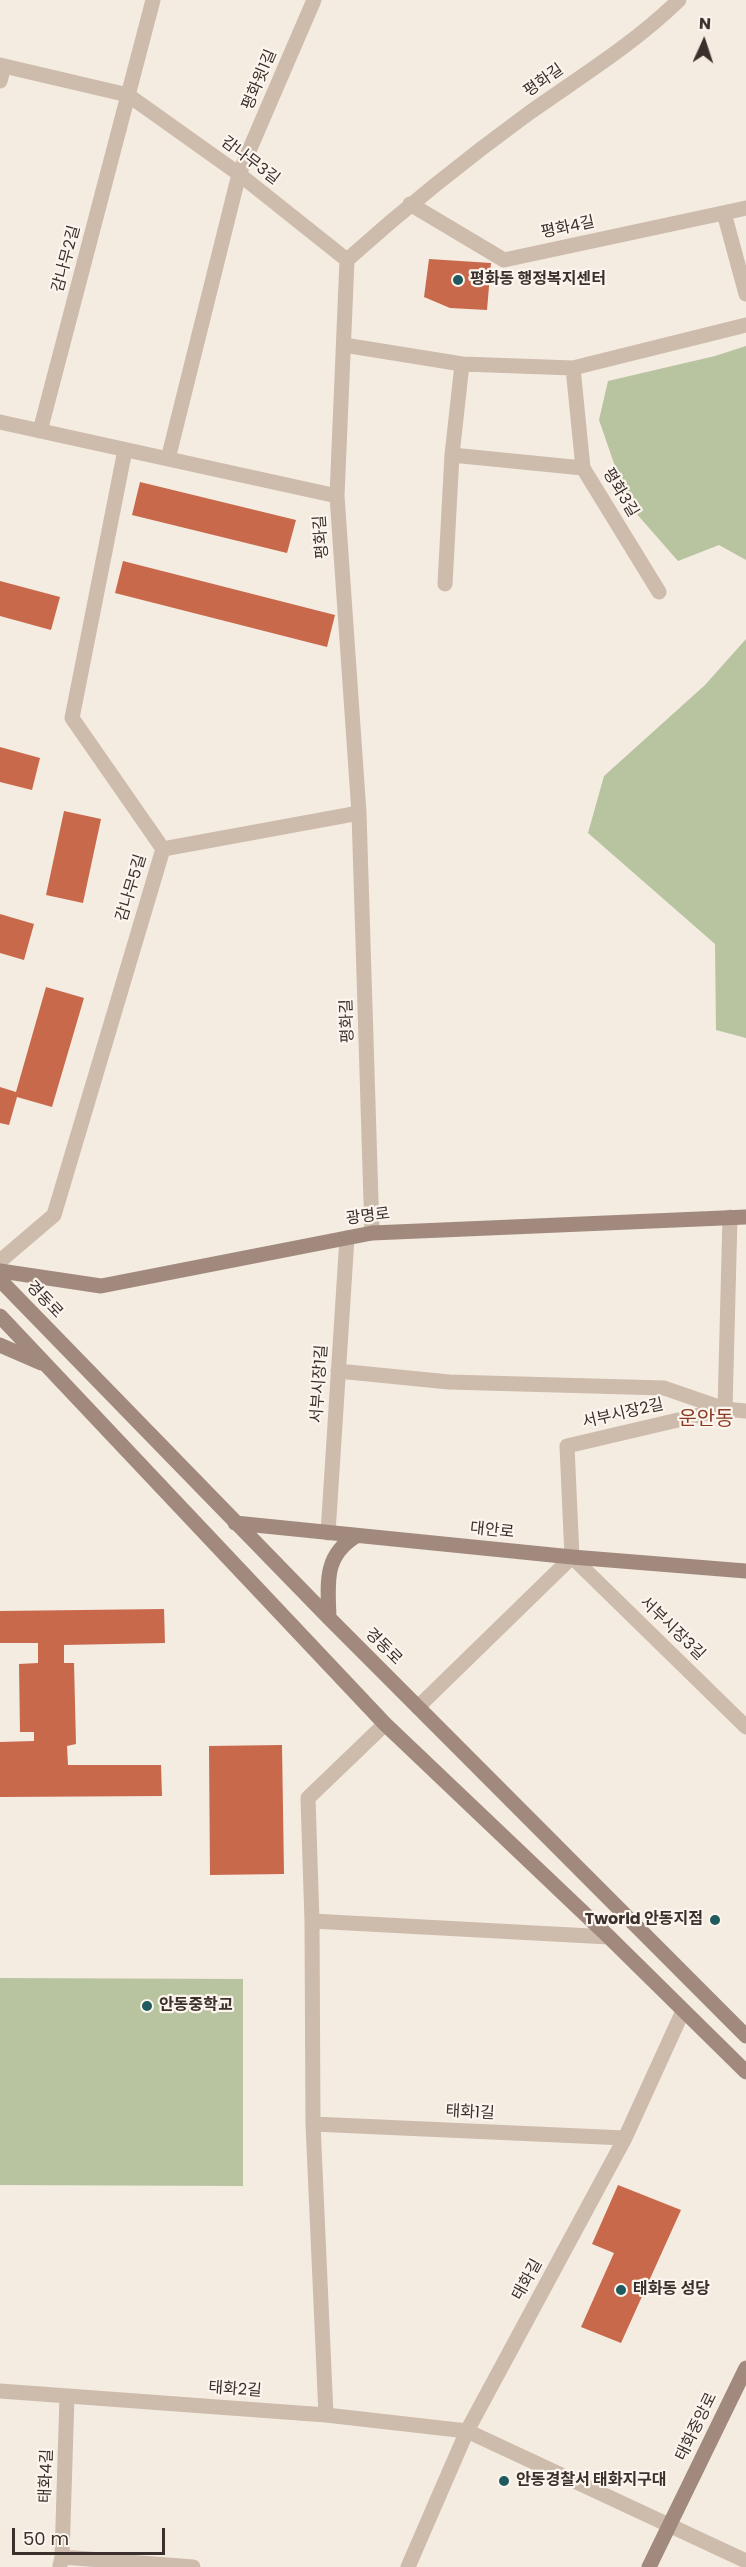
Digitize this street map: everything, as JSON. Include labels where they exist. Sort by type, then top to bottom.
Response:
[{"type":"street","points":[[128,95],[153,0]]},
{"type":"street","name":"평화윗1길","points":[[239,174],[314,0]]},
{"type":"street","name":"평화길","points":[[372,1233],[360,813],[337,496],[347,260],[410,204],[528,114],[651,27],[679,0]]},
{"type":"street","points":[[0,81],[2,65]]},
{"type":"street","name":"감나무3길","points":[[2,65],[128,95],[239,174],[347,260]]},
{"type":"street","name":"감나무2길","points":[[40,431],[128,95]]},
{"type":"street","points":[[168,459],[239,174]]},
{"type":"street","name":"평화4길","points":[[410,204],[504,260],[746,208]]},
{"type":"street","points":[[724,213],[746,294]]},
{"type":"street","points":[[344,345],[462,364],[573,368],[746,325]]},
{"type":"street","points":[[445,584],[452,455],[462,364]]},
{"type":"street","name":"평화3길","points":[[573,368],[583,468],[659,592]]},
{"type":"street","points":[[0,422],[337,496]]},
{"type":"street","name":"감나무5길","points":[[0,1261],[54,1215],[163,849],[72,718],[125,450]]},
{"type":"street","points":[[452,455],[583,468]]},
{"type":"street","points":[[163,849],[360,813]]},
{"type":"street","points":[[338,1371],[449,1382],[664,1388],[725,1409],[738,1217]]},
{"type":"street","name":"광명로","points":[[0,1271],[101,1286],[372,1233],[738,1217]]},
{"type":"street","name":"서부시장1길","points":[[328,1533],[346,1238]]},
{"type":"street","name":"경동로","points":[[0,1280],[235,1523],[746,2036]]},
{"type":"street","points":[[0,1316],[50,1366],[385,1724],[609,1937],[746,2072]]},
{"type":"street","points":[[0,1345],[50,1366]]},
{"type":"street","name":"서부시장2길","points":[[572,1557],[567,1446],[725,1409],[746,1411]]},
{"type":"street","name":"대안로","points":[[235,1523],[572,1557],[746,1571]]},
{"type":"street","points":[[329,1618],[330,1569],[336,1552],[356,1536]]},
{"type":"street","points":[[417,1707],[572,1557]]},
{"type":"street","name":"서부시장3길","points":[[572,1557],[746,1727]]},
{"type":"street","points":[[326,2415],[313,2124],[312,1921],[308,1798],[385,1724]]},
{"type":"street","points":[[312,1921],[609,1937]]},
{"type":"street","name":"태화길","points":[[408,2567],[467,2431],[625,2138],[683,2011]]},
{"type":"street","name":"태화1길","points":[[313,2124],[625,2138]]},
{"type":"street","name":"태화중앙로","points":[[650,2567],[669,2523],[746,2368]]},
{"type":"street","name":"태화2길","points":[[0,2391],[326,2415],[467,2431],[669,2523],[746,2561]]},
{"type":"street","name":"태화4길","points":[[61,2562],[68,2396]]},
{"type":"street","points":[[61,2562],[191,2567]]},
{"type":"green space","points":[[746,346],[746,560],[719,545],[678,561],[628,504],[599,420],[608,381],[715,356]]},
{"type":"green space","points":[[746,639],[746,1038],[716,1030],[715,944],[588,833],[604,776],[705,685]]},
{"type":"green space","points":[[0,1978],[243,1979],[243,2186],[0,2185]]},
{"type":"building","name":"평화동 행정복지센터","points":[[429,259],[491,263],[487,310],[450,308],[424,297]]},
{"type":"building","points":[[140,482],[296,520],[287,553],[132,515]]},
{"type":"building","points":[[123,561],[335,615],[327,647],[115,593]]},
{"type":"building","points":[[0,581],[60,597],[51,630],[0,616]]},
{"type":"building","points":[[0,747],[40,758],[32,790],[0,782]]},
{"type":"building","points":[[64,811],[101,819],[83,903],[46,895]]},
{"type":"building","points":[[0,914],[34,924],[24,960],[0,953]]},
{"type":"building","points":[[46,987],[84,998],[52,1107],[17,1097],[9,1125],[0,1123],[0,1087],[16,1092]]},
{"type":"building","points":[[164,1609],[165,1643],[64,1645],[64,1663],[74,1663],[76,1744],[67,1746],[68,1765],[161,1765],[162,1796],[0,1797],[0,1742],[34,1741],[34,1732],[20,1732],[19,1664],[38,1663],[38,1643],[0,1643],[0,1611]]},
{"type":"building","points":[[282,1745],[284,1874],[210,1875],[209,1746]]},
{"type":"building","name":"태화동 성당","points":[[618,2185],[681,2210],[621,2343],[581,2327],[614,2253],[592,2244]]},
{"type":"place","name":"평화동 행정복지센터","points":[[458,280]]},
{"type":"place","name":"Tworld 안동지점","points":[[715,1920]]},
{"type":"place","name":"안동중학교","points":[[147,2006]]},
{"type":"place","name":"태화동 성당","points":[[621,2290]]},
{"type":"place","name":"안동경찰서 태화지구대","points":[[504,2481]]},
{"type":"district","name":"운안동","points":[[706,1420]]}]
